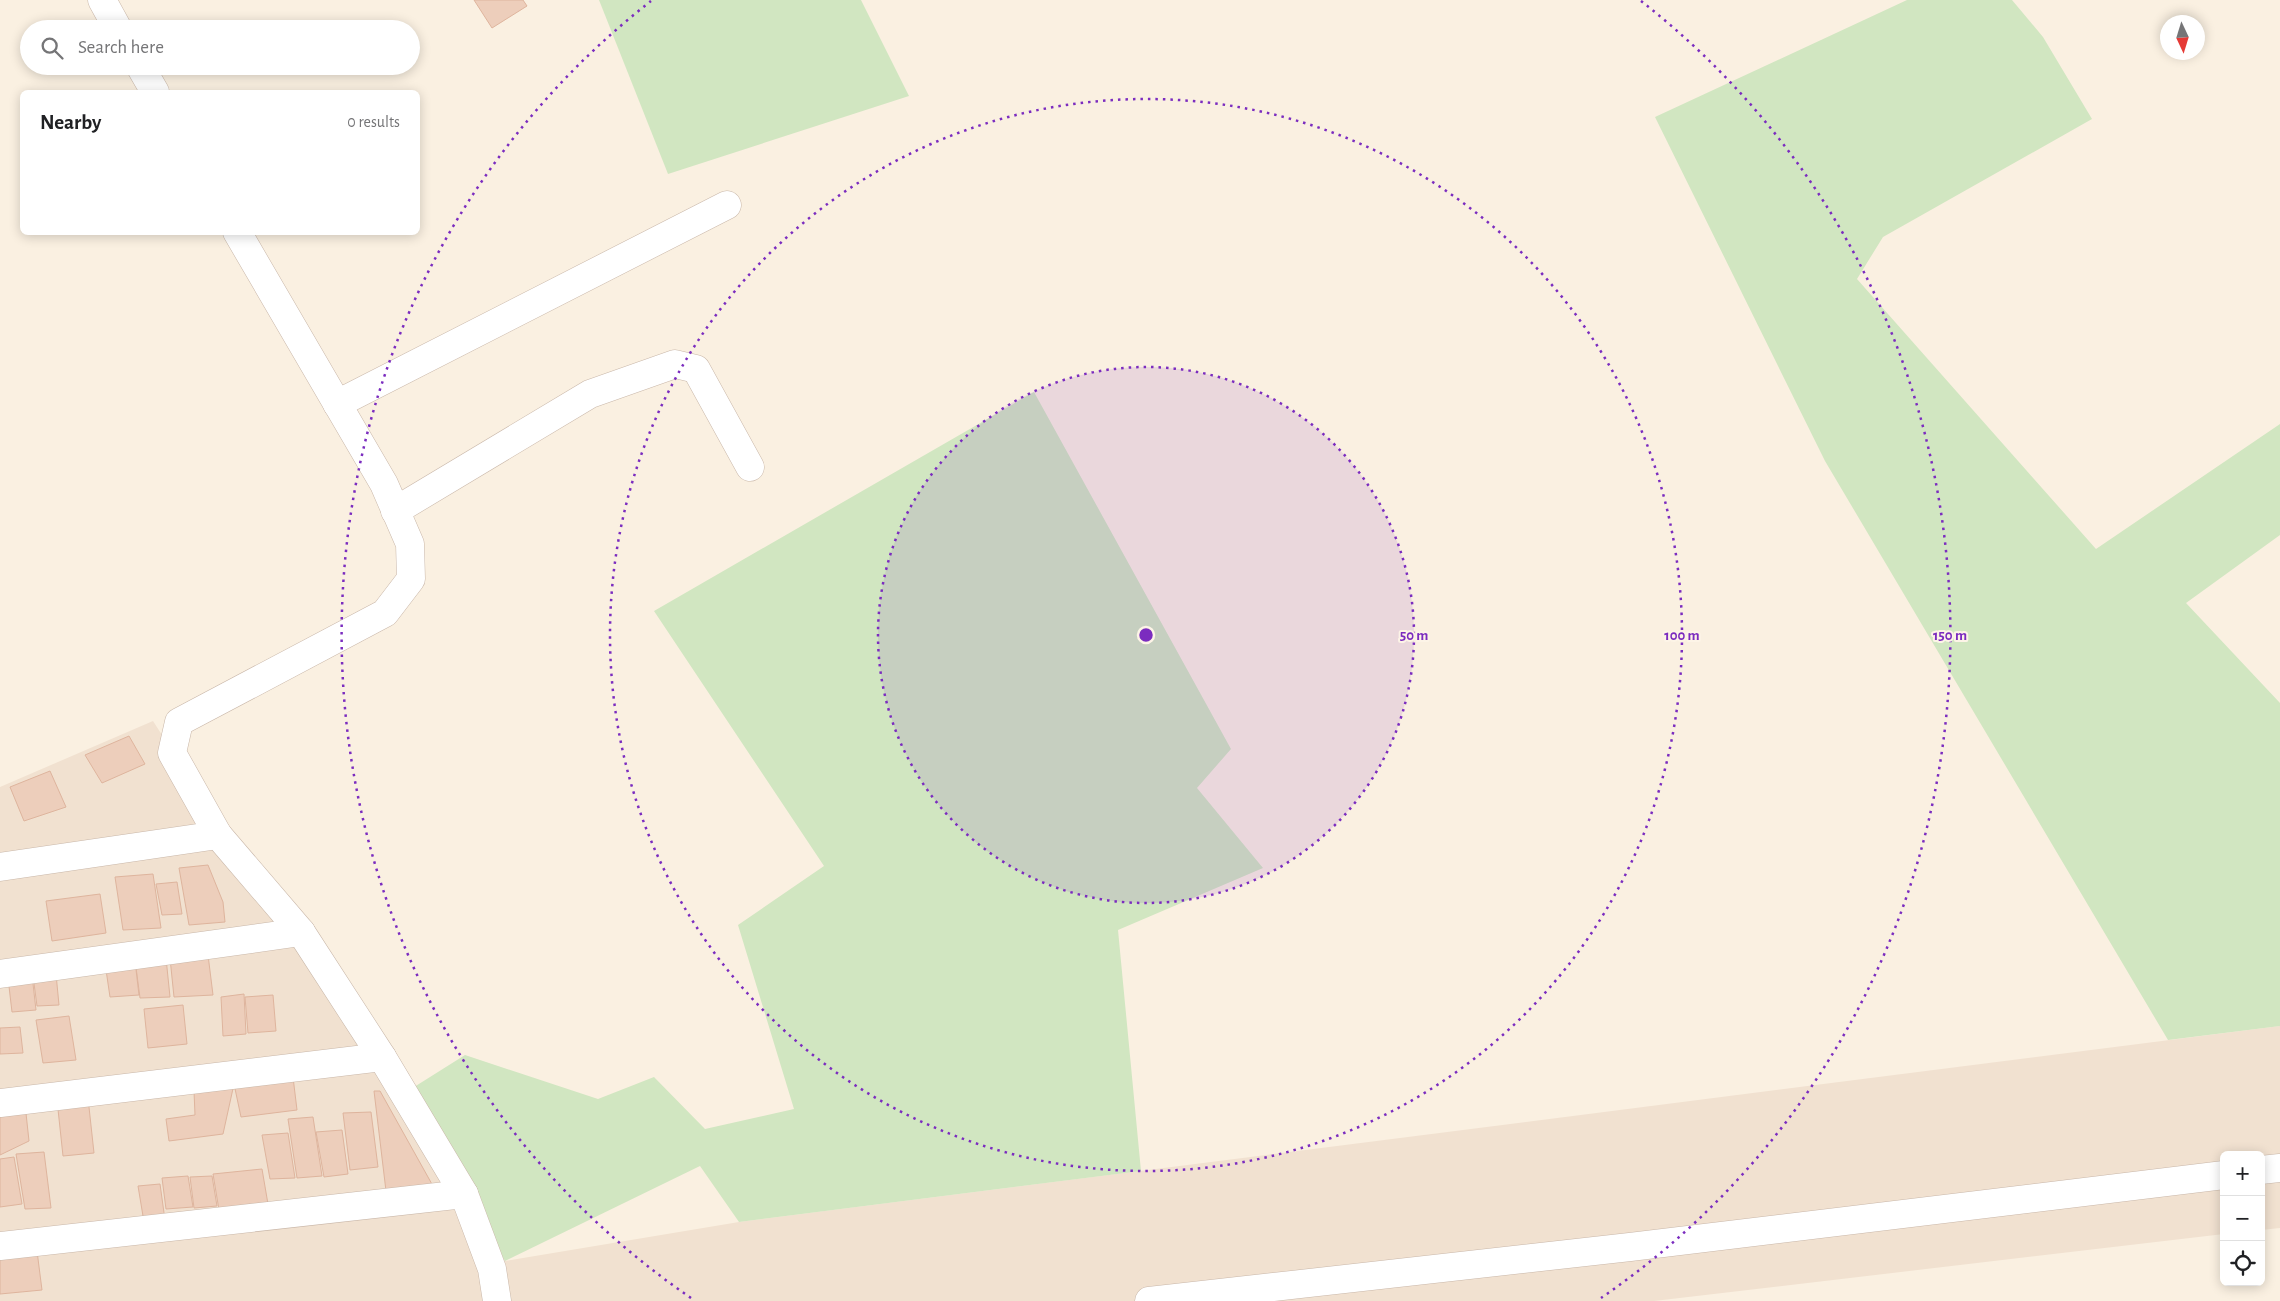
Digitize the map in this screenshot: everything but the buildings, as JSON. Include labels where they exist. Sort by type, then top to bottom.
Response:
[{"type":"street","points":[[102,0],[113,20]]},
{"type":"street","points":[[146,75],[155,90]]},
{"type":"street","points":[[338,404],[727,206]]},
{"type":"street","points":[[239,235],[384,484],[410,544],[411,579],[385,613],[179,722],[172,753],[218,835],[301,932],[382,1057],[464,1194],[492,1269],[497,1301]]},
{"type":"street","points":[[395,511],[590,394],[675,364],[696,369],[750,467]]},
{"type":"street","points":[[0,867],[218,835]]},
{"type":"street","points":[[0,974],[301,932]]},
{"type":"street","points":[[0,1103],[382,1057]]},
{"type":"street","points":[[2265,1170],[2280,1168]]},
{"type":"street","points":[[1149,1301],[1630,1248],[2220,1175]]},
{"type":"street","points":[[0,1246],[464,1194]]},
{"type":"shaded area","points":[[153,721],[246,866],[403,1094],[505,1261],[739,1222],[2280,1026],[2280,1228],[2265,1230],[2265,1151],[2220,1151],[2220,1234],[1654,1301],[0,1301],[0,787]]},
{"type":"green space","points":[[599,0],[861,0],[909,96],[668,174]]},
{"type":"green space","points":[[1907,0],[2012,0],[2043,37],[2092,119],[1883,237],[1857,279],[2096,549],[2280,424],[2280,535],[2186,603],[2280,703],[2280,1026],[2168,1040],[1825,461],[1655,117]]},
{"type":"green space","points":[[1034,392],[1231,749],[1197,788],[1263,868],[1118,930],[1141,1171],[739,1222],[700,1166],[505,1261],[403,1094],[465,1055],[598,1099],[654,1077],[705,1129],[794,1109],[738,925],[824,866],[654,611]]}]
